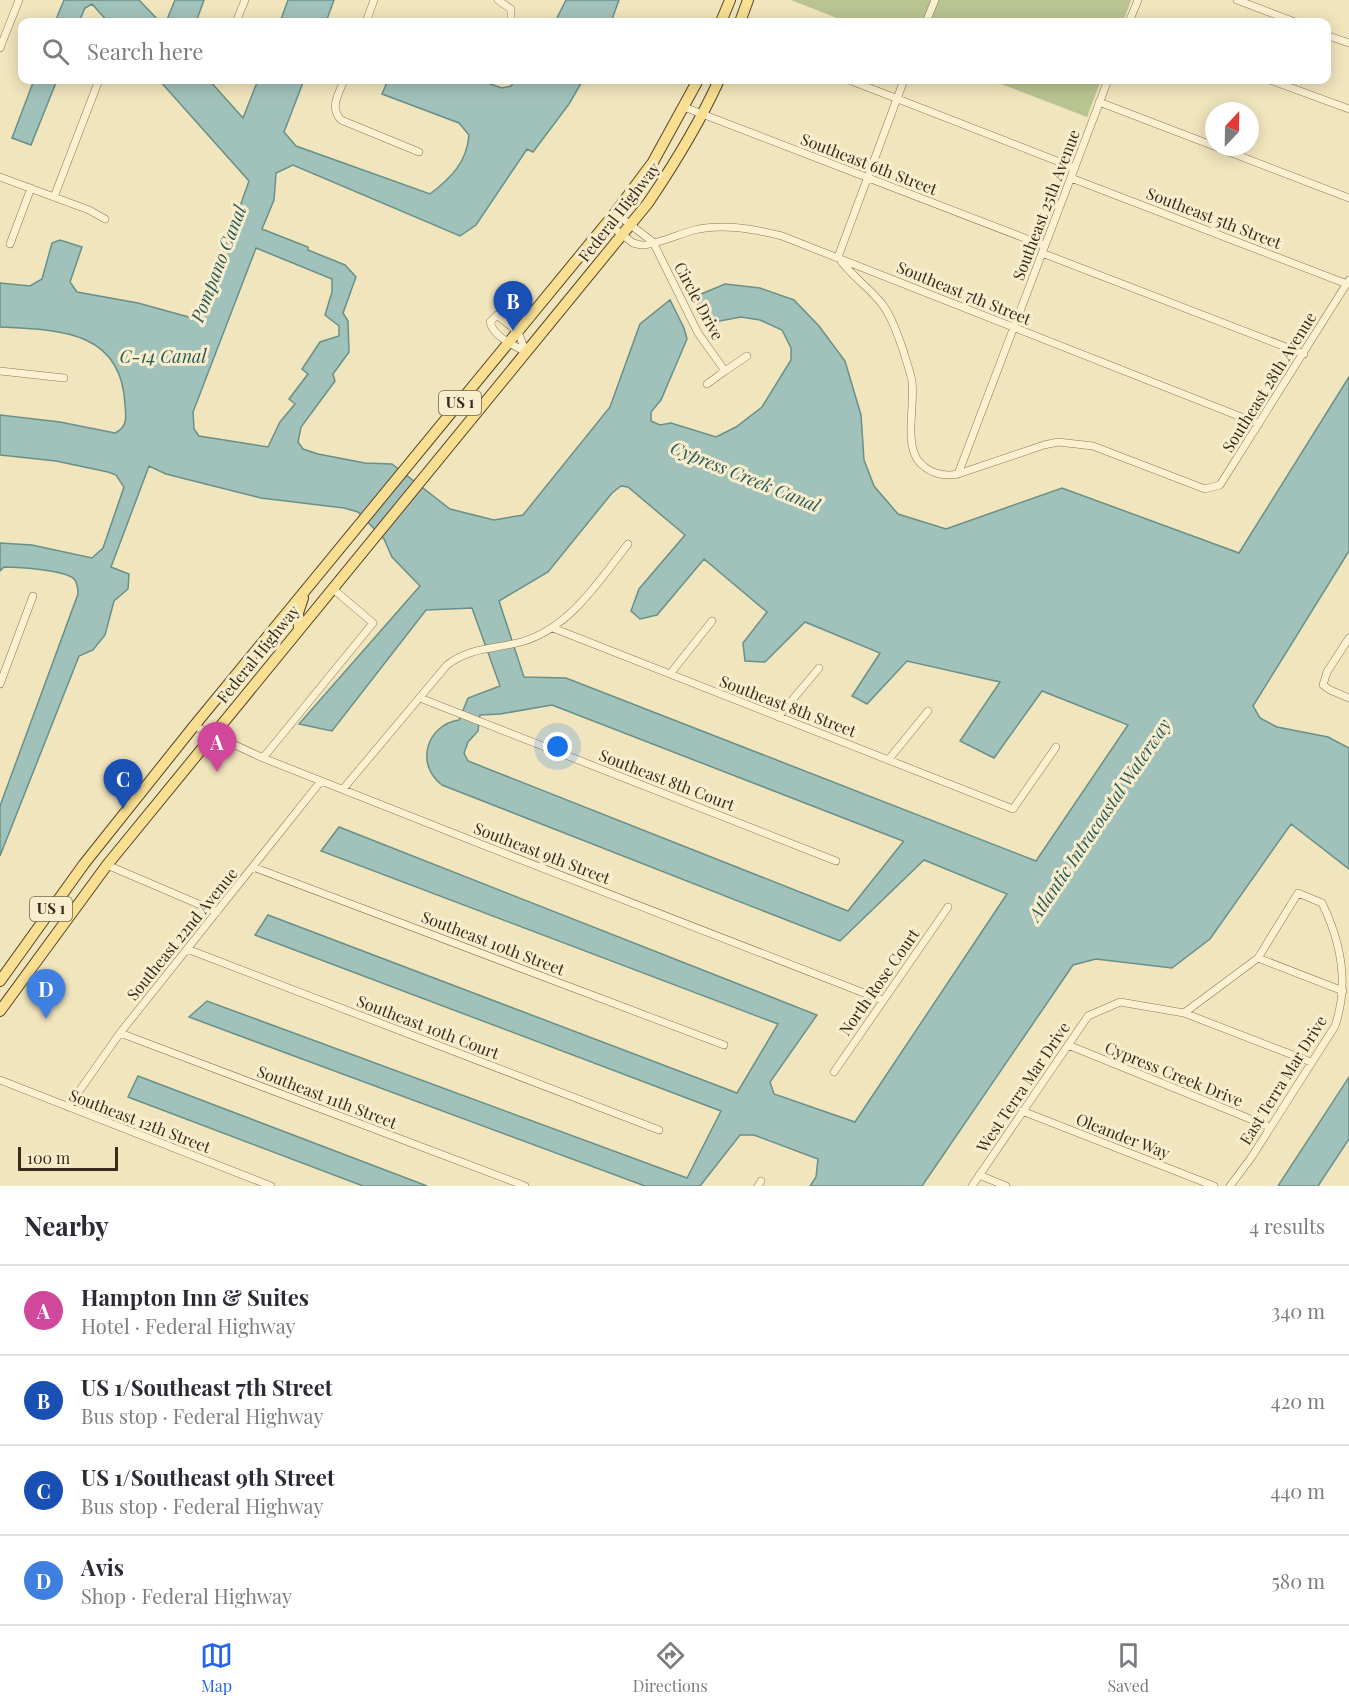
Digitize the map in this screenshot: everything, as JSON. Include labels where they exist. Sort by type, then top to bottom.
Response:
[{"type":"main road","points":[[723,18],[730,0]]},
{"type":"main road","points":[[741,18],[748,0]]},
{"type":"main road","name":"Federal Highway","points":[[0,981],[84,864],[194,726],[615,213],[653,162],[696,84]]},
{"type":"main road","name":"Federal Highway","points":[[0,1011],[107,865],[630,225],[671,170],[717,84]]},
{"type":"main road","points":[[299,628],[298,613],[305,592]]},
{"type":"main road","points":[[283,648],[288,630],[286,615]]},
{"type":"main road","points":[[105,838],[102,853],[107,865]]},
{"type":"main road","points":[[84,864],[87,878],[84,894]]},
{"type":"street","points":[[0,48],[19,0]]},
{"type":"street","points":[[238,18],[245,0]]},
{"type":"street","points":[[367,18],[374,0]]},
{"type":"street","points":[[498,0],[511,9],[511,18]]},
{"type":"street","points":[[928,18],[935,0]]},
{"type":"street","points":[[1131,18],[1138,0]]},
{"type":"street","points":[[1237,0],[1284,18]]},
{"type":"street","points":[[1331,36],[1349,43]]},
{"type":"street","points":[[54,197],[97,84]]},
{"type":"street","points":[[342,84],[334,106],[341,120],[419,152]]},
{"type":"street","points":[[860,84],[1075,168]]},
{"type":"street","points":[[902,84],[838,257],[844,267],[883,304],[902,347],[912,382],[912,442],[916,457],[931,471],[949,476],[958,474]]},
{"type":"street","name":"Southeast 25th Avenue","points":[[958,474],[1106,84]]},
{"type":"street","points":[[1281,84],[1349,109]]},
{"type":"street","points":[[1099,102],[1205,143]]},
{"type":"street","name":"Southeast 6th Street","points":[[684,107],[867,177],[1304,354]]},
{"type":"street","points":[[1239,156],[1349,198]]},
{"type":"street","points":[[0,177],[100,215],[105,219]]},
{"type":"street","name":"Southeast 5th Street","points":[[1071,178],[1348,282]]},
{"type":"street","points":[[10,244],[30,188]]},
{"type":"street","points":[[615,213],[653,242]]},
{"type":"street","name":"Southeast 7th Street","points":[[607,223],[633,243],[641,245],[697,230],[739,228],[782,236],[1259,424]]},
{"type":"street","name":"Circle Drive","points":[[653,242],[699,333],[725,371]]},
{"type":"street","name":"Southeast 28th Avenue","points":[[958,474],[1059,442],[1093,446],[1205,489],[1220,485],[1348,282]]},
{"type":"street","points":[[496,315],[501,317],[518,332],[526,352],[509,343],[491,328],[489,324],[491,319],[496,315]]},
{"type":"street","points":[[707,384],[747,356]]},
{"type":"street","points":[[0,371],[64,378]]},
{"type":"street","points":[[343,789],[447,665],[457,657],[481,649],[521,642],[553,628],[580,604],[628,544]]},
{"type":"street","points":[[263,758],[373,623],[332,588]]},
{"type":"street","points":[[0,684],[33,596]]},
{"type":"street","points":[[670,674],[712,621]]},
{"type":"street","name":"Southeast 8th Street","points":[[553,628],[1013,809],[1056,747]]},
{"type":"street","points":[[1349,638],[1327,672],[1323,685],[1349,698]]},
{"type":"street","points":[[778,717],[819,668]]},
{"type":"street","name":"Southeast 8th Court","points":[[420,698],[836,861]]},
{"type":"street","points":[[889,759],[928,711]]},
{"type":"street","name":"Southeast 9th Street","points":[[194,726],[211,736],[263,758],[882,1000]]},
{"type":"street","name":"Southeast 22nd Avenue","points":[[68,1107],[120,1033],[321,781]]},
{"type":"street","points":[[107,865],[217,912]]},
{"type":"street","name":"Southeast 10th Street","points":[[253,867],[724,1045]]},
{"type":"street","name":"East Terra Mar Drive","points":[[1230,1186],[1335,1026],[1342,1008],[1341,958],[1332,924],[1322,903],[1298,893],[1258,958]]},
{"type":"street","name":"North Rose Court","points":[[834,1071],[948,907]]},
{"type":"street","name":"Southeast 10th Court","points":[[187,949],[659,1130]]},
{"type":"street","points":[[1184,1013],[1258,958],[1343,991]]},
{"type":"street","name":"West Terra Mar Drive","points":[[972,1186],[1088,1016],[1120,1002],[1184,1013],[1311,1062]]},
{"type":"street","name":"Southeast 11th Street","points":[[120,1033],[525,1186]]},
{"type":"street","name":"Cypress Creek Drive","points":[[1068,1045],[1270,1127]]},
{"type":"street","name":"Southeast 12th Street","points":[[0,1080],[271,1186]]},
{"type":"street","name":"Oleander Way","points":[[1022,1111],[1214,1186]]},
{"type":"street","points":[[979,1175],[1006,1186]]},
{"type":"green space","points":[[791,0],[1131,0],[1124,18],[837,18]]},
{"type":"green space","points":[[1001,84],[1099,84],[1087,117]]},
{"type":"water","points":[[64,0],[139,0],[156,18],[104,18],[92,4],[85,8],[81,18],[57,18]]},
{"type":"water","points":[[175,0],[204,0],[197,18],[168,18]]},
{"type":"water","points":[[288,0],[334,0],[327,18],[281,18]]},
{"type":"water","points":[[566,0],[619,0],[612,18],[557,18]]},
{"type":"water","points":[[32,84],[55,84],[31,145],[12,138]]},
{"type":"water","points":[[163,84],[213,84],[243,118],[256,84],[302,84],[284,132],[296,146],[430,194],[457,169],[468,145],[469,135],[459,123],[382,94],[386,84],[490,84],[502,88],[513,84],[581,84],[569,104],[533,152],[527,149],[476,225],[460,236],[293,165],[276,173],[274,200],[262,229],[345,265],[356,277],[343,313],[348,321],[349,352],[333,374],[335,381],[301,427],[298,442],[303,449],[365,463],[392,464],[450,509],[494,520],[523,515],[610,407],[640,324],[670,300],[687,339],[661,400],[651,412],[651,421],[660,425],[671,423],[716,437],[736,427],[762,407],[791,360],[791,348],[782,330],[760,320],[741,317],[704,324],[694,297],[725,284],[760,288],[794,300],[819,326],[845,361],[861,415],[864,460],[874,486],[898,514],[946,529],[1062,488],[1239,553],[1349,377],[1349,551],[1253,706],[1260,718],[1277,727],[1328,737],[1349,748],[1349,869],[1291,824],[1210,939],[1172,968],[1096,959],[1073,965],[922,1186],[810,1186],[816,1177],[818,1159],[754,1135],[740,1135],[700,1186],[645,1186],[189,1017],[207,1001],[687,1178],[721,1111],[255,935],[268,915],[737,1093],[778,1024],[321,851],[339,827],[817,1015],[770,1082],[774,1094],[855,1122],[1007,894],[924,860],[840,941],[442,785],[434,777],[429,767],[428,747],[432,737],[448,723],[459,720],[468,698],[500,686],[472,608],[426,610],[332,731],[299,724],[420,586],[392,557],[384,539],[358,512],[344,508],[261,498],[166,474],[149,466],[111,567],[129,574],[128,589],[114,601],[105,635],[93,650],[79,656],[0,856],[0,806],[78,594],[75,580],[63,574],[10,567],[4,567],[0,571],[0,543],[32,545],[92,558],[103,548],[124,487],[116,475],[108,472],[56,461],[0,455],[0,415],[60,422],[115,433],[122,428],[126,418],[121,380],[112,362],[100,348],[84,339],[65,333],[0,327],[0,283],[30,286],[42,279],[52,243],[60,240],[82,247],[70,282],[77,292],[138,303],[196,319],[219,265],[249,181]],"holes":[[[256,248],[332,279],[332,292],[325,315],[339,326],[339,336],[320,342],[302,369],[308,374],[289,399],[295,404],[280,422],[268,447],[199,436],[194,429],[193,412]],[[621,486],[628,487],[685,535],[639,589],[631,611],[640,619],[657,615],[704,559],[767,612],[743,643],[745,661],[765,662],[805,622],[880,653],[852,696],[867,704],[907,661],[1000,682],[960,741],[994,758],[1042,691],[1128,725],[1036,861],[566,678],[524,677],[499,601],[548,572],[612,493]],[[552,705],[903,841],[903,842],[848,911],[468,761],[464,753],[468,742],[478,731],[480,715]]]},
{"type":"water","points":[[138,1076],[427,1186],[363,1186],[128,1097]]},
{"type":"water","points":[[1349,1077],[1349,1139],[1318,1186],[1278,1186]]},
{"type":"place","name":"US 1/Southeast 7th Street","points":[[513,331]]},
{"type":"place","name":"Hampton Inn & Suites","points":[[217,772]]},
{"type":"place","name":"US 1/Southeast 9th Street","points":[[123,809]]},
{"type":"place","name":"Avis","points":[[46,1019]]},
{"type":"water label","name":"Pompano Canal","points":[[219,264]]},
{"type":"water label","name":"C-14 Canal","points":[[163,357]]},
{"type":"water label","name":"Cypress Creek Canal","points":[[745,477]]},
{"type":"water label","name":"Atlantic Intracoastal Waterway","points":[[1100,820]]}]
